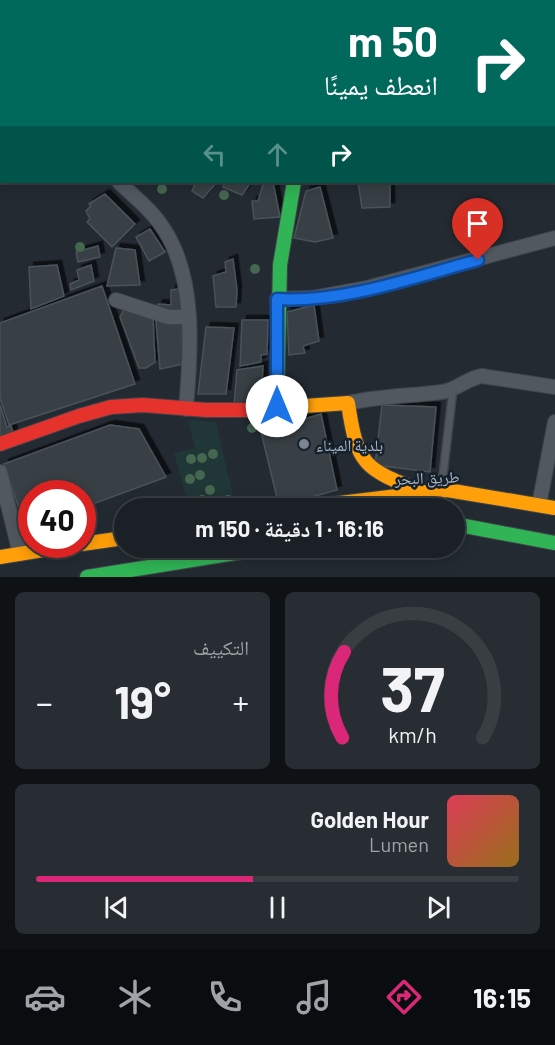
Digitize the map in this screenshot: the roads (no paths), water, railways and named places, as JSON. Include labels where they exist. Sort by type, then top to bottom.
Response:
[{"type":"main road","points":[[277,406],[277,299],[283,228],[294,183]]},
{"type":"main road","points":[[0,444],[110,408],[148,404],[186,409],[348,403],[354,444],[364,464],[380,475],[421,491]]},
{"type":"main road","name":"طريق البحر","points":[[371,498],[447,490],[555,508]]},
{"type":"main road","points":[[465,526],[555,543]]},
{"type":"main road","points":[[96,542],[114,539]]},
{"type":"main road","points":[[0,557],[18,554]]},
{"type":"main road","points":[[87,577],[205,558]]},
{"type":"street","points":[[120,183],[153,214],[175,247],[183,274],[188,318],[189,364],[186,409]]},
{"type":"street","points":[[277,299],[306,299],[376,286],[555,238]]},
{"type":"street","points":[[116,300],[146,312],[168,317],[188,318]]},
{"type":"street","points":[[348,403],[453,388],[470,378],[482,376],[555,387]]},
{"type":"street","points":[[539,505],[555,422]]},
{"type":"street","points":[[0,472],[18,546]]},
{"type":"lane","points":[[447,490],[443,474],[453,388]]},
{"type":"place","name":"بلدية الميناء","points":[[304,444]]}]
